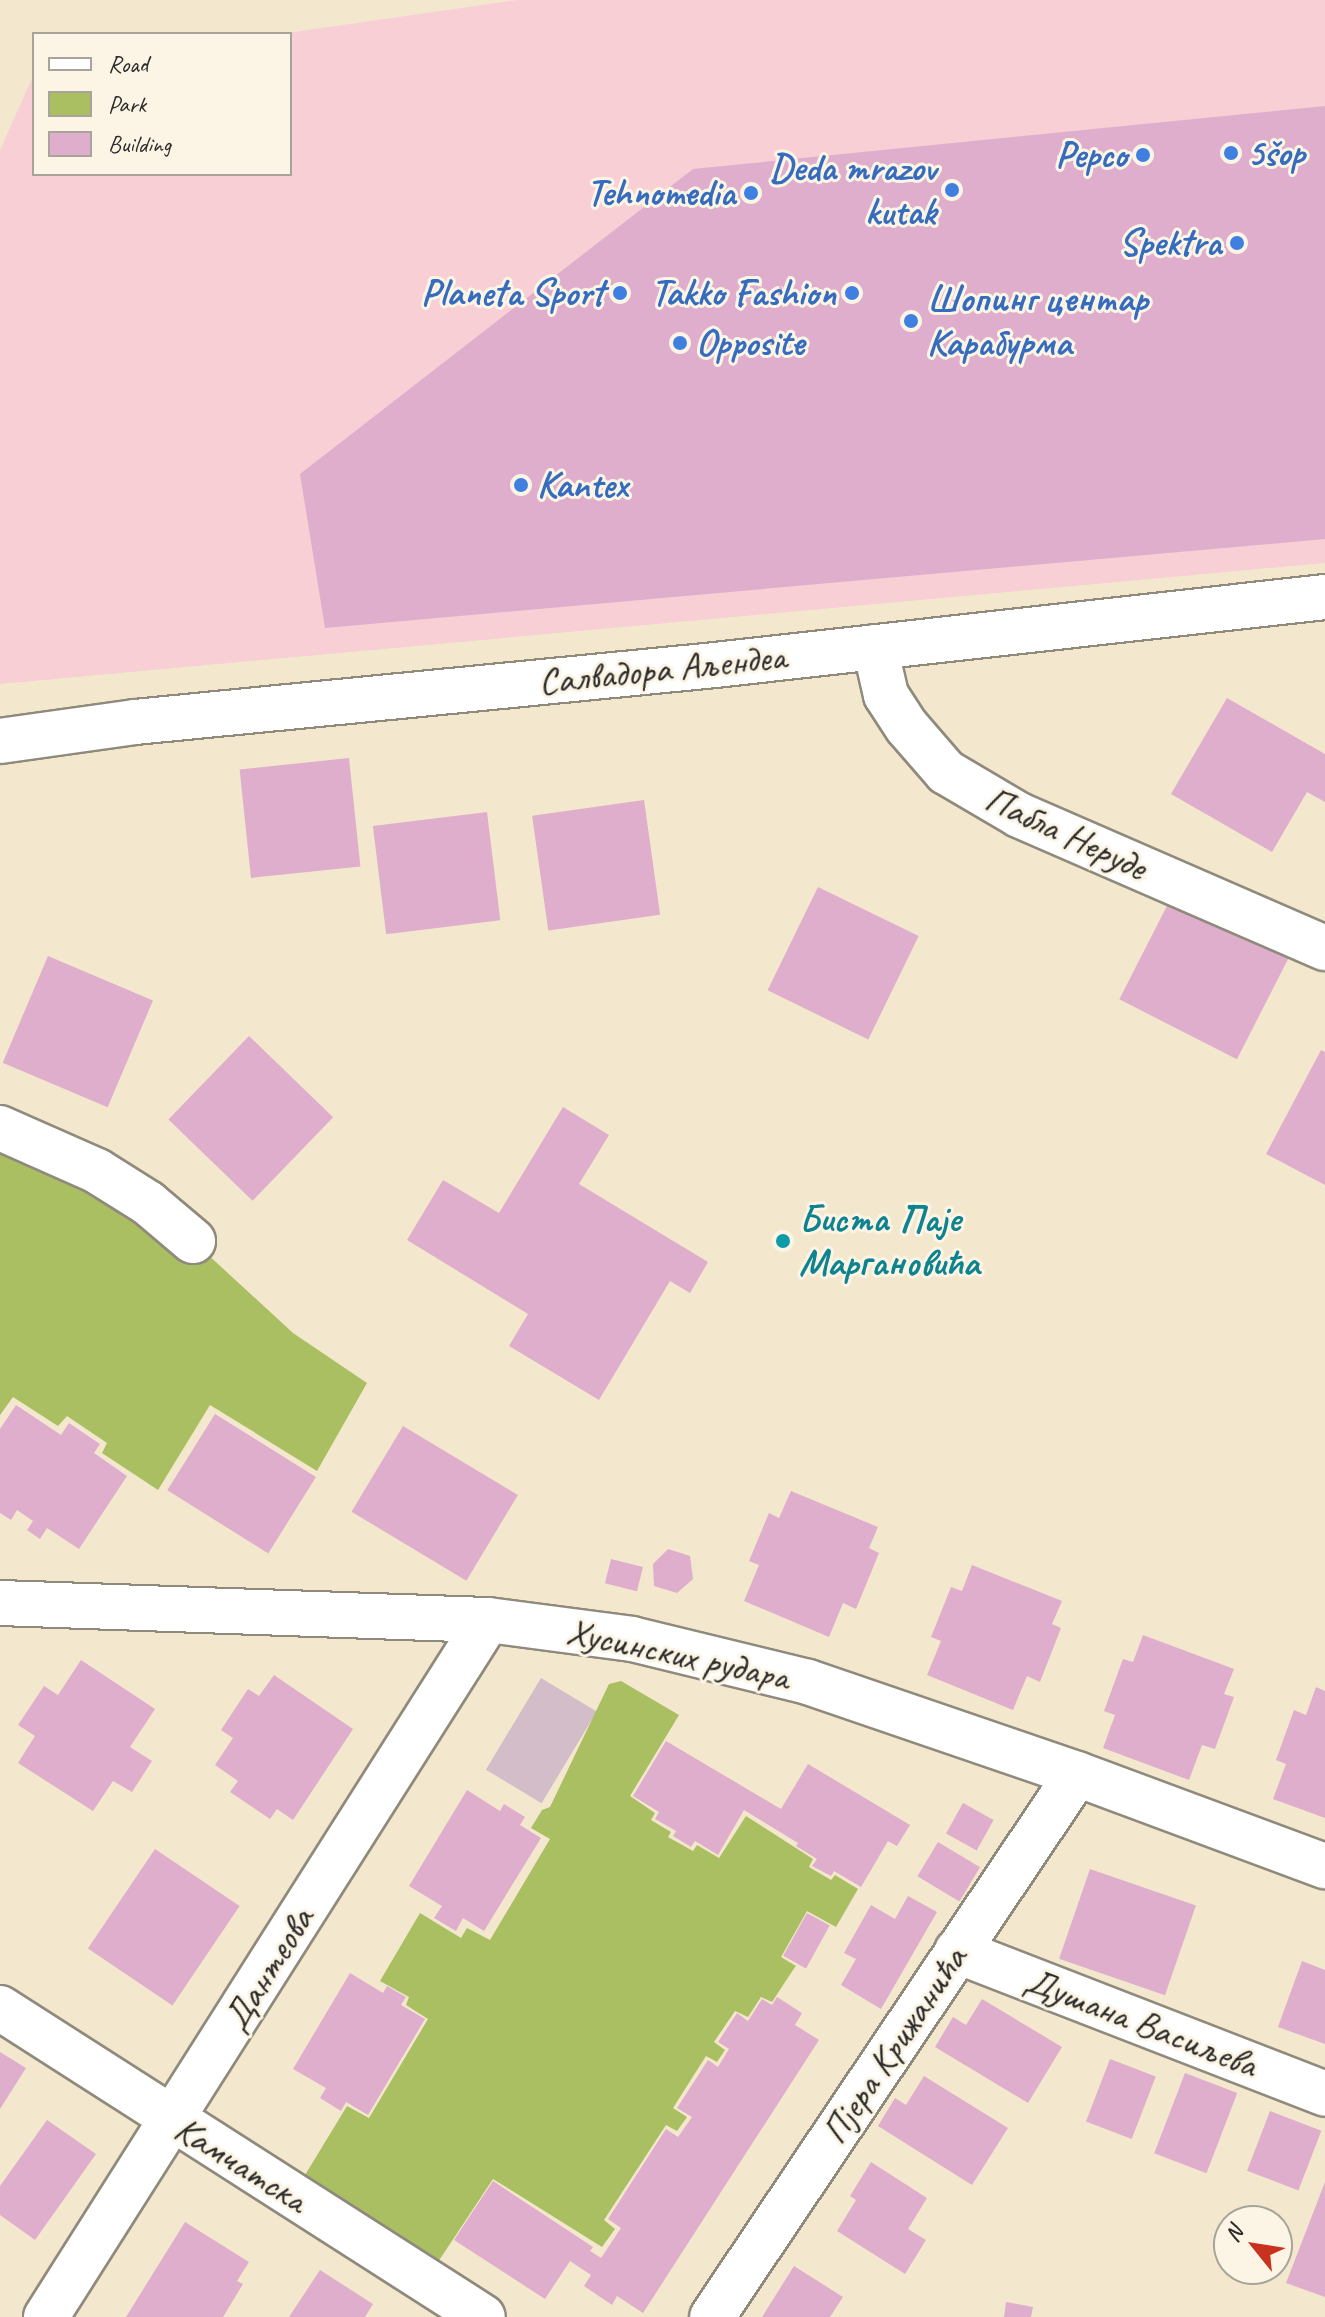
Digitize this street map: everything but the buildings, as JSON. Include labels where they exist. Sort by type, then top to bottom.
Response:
[{"type":"street","name":"Салвадора Аљендеа","points":[[0,741],[135,722],[875,647],[1325,597]]},
{"type":"street","name":"Пабла Неруде","points":[[875,647],[886,695],[907,727],[946,772],[1019,815],[1325,948]]},
{"type":"street","points":[[0,1128],[97,1171],[148,1203],[193,1241]]},
{"type":"street","name":"Хусинских рудара","points":[[0,1603],[488,1620],[618,1637],[727,1659],[808,1682],[1077,1774],[1325,1866]]},
{"type":"street","name":"Дантеова","points":[[46,2317],[488,1620]]},
{"type":"street","name":"Пјера Крижанића","points":[[712,2317],[1077,1774]]},
{"type":"street","name":"Душана Васиљева","points":[[957,1951],[1325,2094]]},
{"type":"street","name":"Камчатска","points":[[0,2008],[172,2121],[483,2317]]},
{"type":"shaded area","points":[[517,0],[1325,0],[1325,563],[0,684],[0,150],[32,78],[32,176],[292,176],[292,32]]},
{"type":"shaded area","points":[[541,1678],[597,1711],[542,1803],[486,1770]]},
{"type":"green space","points":[[0,1128],[193,1241],[293,1333],[367,1383],[317,1471],[210,1405],[158,1490],[102,1453],[107,1443],[67,1416],[58,1426],[13,1397],[0,1415]]},
{"type":"green space","points":[[621,1681],[679,1715],[630,1796],[655,1813],[651,1820],[671,1832],[668,1837],[693,1851],[697,1845],[719,1858],[746,1816],[813,1859],[809,1867],[831,1880],[835,1875],[858,1889],[836,1927],[807,1911],[781,1957],[796,1966],[772,2002],[761,1997],[748,2017],[735,2011],[714,2042],[725,2050],[717,2062],[706,2056],[673,2108],[687,2117],[677,2131],[666,2125],[604,2220],[615,2229],[602,2247],[493,2179],[438,2262],[302,2180],[347,2106],[369,2118],[428,2019],[406,2005],[409,1997],[380,1981],[420,1913],[461,1938],[467,1928],[490,1940],[550,1839],[531,1828],[542,1810],[550,1807],[609,1684]]},
{"type":"place","name":"5šop","points":[[1231,153]]},
{"type":"place","name":"Pepco","points":[[1143,155]]},
{"type":"place","name":"Deda mrazov kutak","points":[[952,190]]},
{"type":"place","name":"Tehnomedia","points":[[751,193]]},
{"type":"place","name":"Spektra","points":[[1237,243]]},
{"type":"place","name":"Planeta Sport","points":[[620,293]]},
{"type":"place","name":"Takko Fashion","points":[[852,293]]},
{"type":"place","name":"Шопинг центар Карабурма","points":[[911,321]]},
{"type":"place","name":"Opposite","points":[[680,343]]},
{"type":"place","name":"Kantex","points":[[521,485]]},
{"type":"place","name":"Биста Паје Маргановића","points":[[783,1241]]}]
